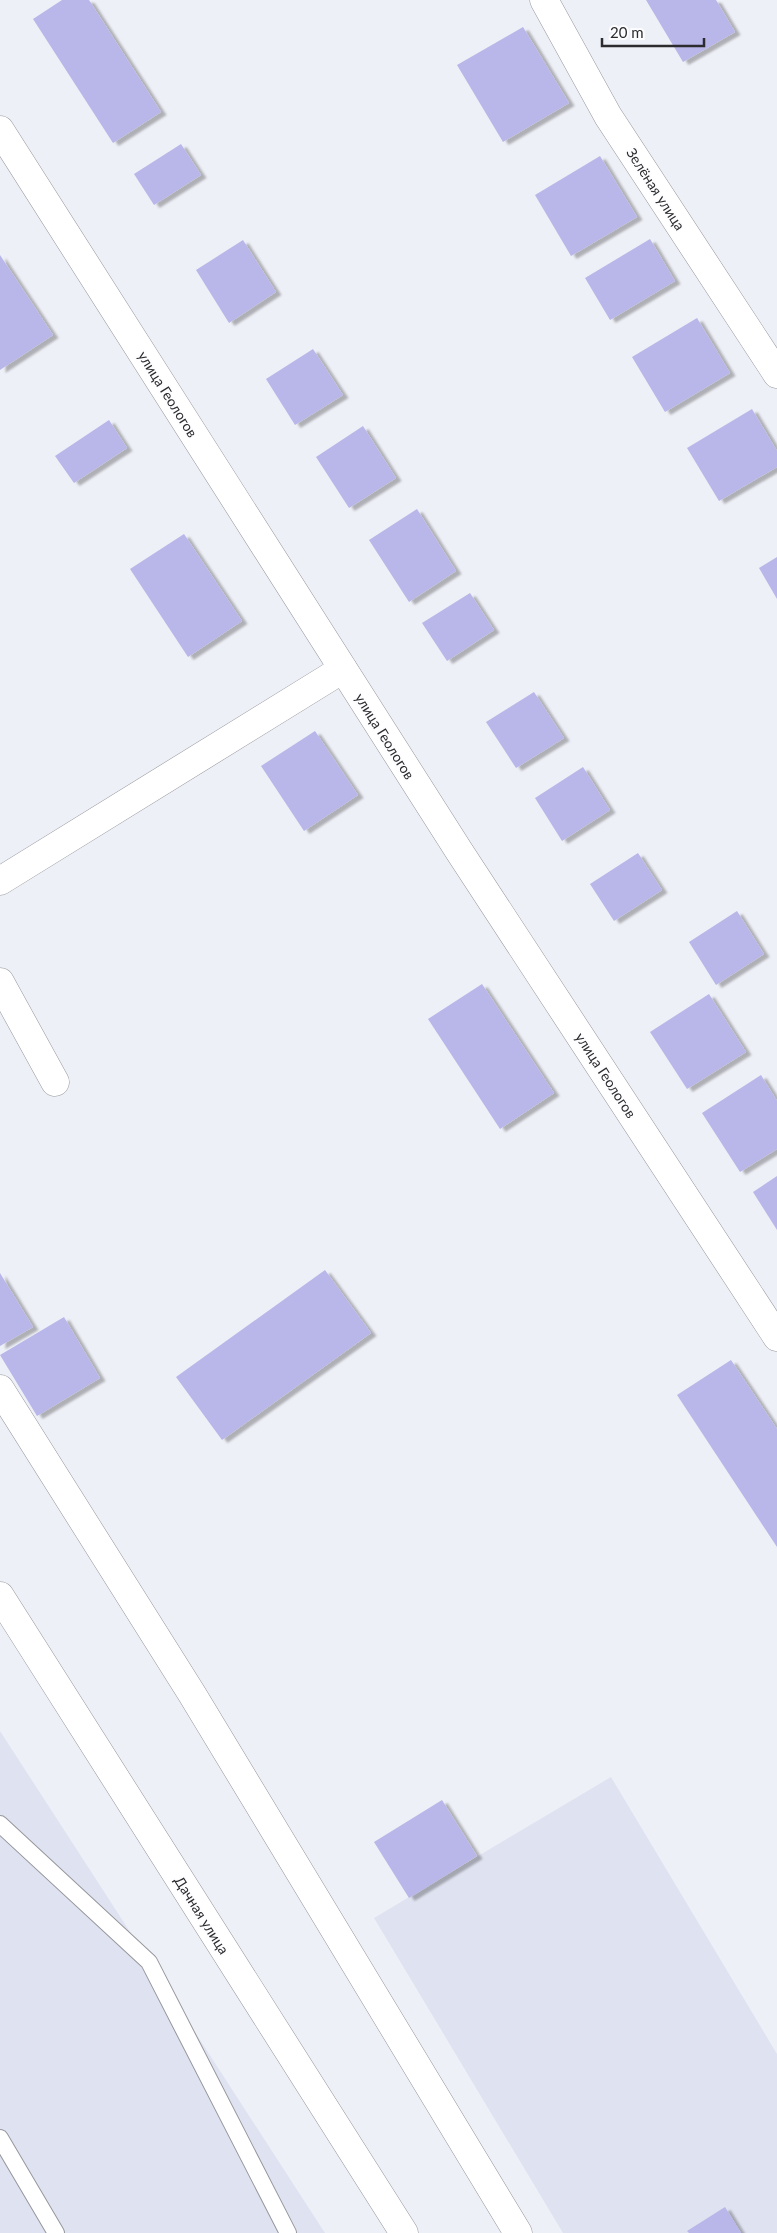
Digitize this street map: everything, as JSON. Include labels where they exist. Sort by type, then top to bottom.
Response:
[{"type":"street","name":"Зелёная улица","points":[[544,0],[608,116],[777,374]]},
{"type":"street","name":"улица Геологов","points":[[0,130],[459,851],[777,1337]]},
{"type":"street","points":[[0,881],[343,669]]},
{"type":"street","points":[[0,982],[54,1082]]},
{"type":"street","points":[[0,1389],[192,1694],[518,2233]]},
{"type":"street","name":"Дачная улица","points":[[0,1596],[404,2233]]},
{"type":"lane","points":[[0,1824],[149,1962],[288,2233]]},
{"type":"lane","points":[[0,2138],[56,2233]]},
{"type":"shaded area","points":[[0,1731],[325,2233],[0,2233]]},
{"type":"shaded area","points":[[611,1777],[777,2054],[777,2233],[563,2233],[374,1918]]},
{"type":"building","points":[[62,0],[89,0],[161,112],[113,143],[33,19]]},
{"type":"building","points":[[646,0],[716,0],[735,32],[683,62]]},
{"type":"building","points":[[523,27],[569,103],[503,142],[457,65]]},
{"type":"building","points":[[181,144],[201,175],[154,205],[134,174]]},
{"type":"building","points":[[600,156],[637,217],[571,256],[535,195]]},
{"type":"building","points":[[650,239],[675,281],[610,320],[585,278]]},
{"type":"building","points":[[243,240],[276,292],[229,323],[196,270]]},
{"type":"building","points":[[0,255],[53,335],[0,370]]},
{"type":"building","points":[[697,318],[730,373],[665,412],[632,357]]},
{"type":"building","points":[[313,349],[343,395],[295,425],[266,379]]},
{"type":"building","points":[[752,409],[777,451],[777,467],[719,501],[687,448]]},
{"type":"building","points":[[109,420],[127,448],[74,483],[55,456]]},
{"type":"building","points":[[363,426],[396,478],[349,508],[316,457]]},
{"type":"building","points":[[417,509],[456,571],[409,602],[369,540]]},
{"type":"building","points":[[184,534],[242,621],[188,657],[130,569]]},
{"type":"building","points":[[777,557],[777,599],[759,568]]},
{"type":"building","points":[[470,593],[494,630],[447,661],[422,623]]},
{"type":"building","points":[[534,692],[564,738],[516,768],[486,722]]},
{"type":"building","points":[[315,731],[358,795],[304,831],[261,766]]},
{"type":"building","points":[[583,767],[610,810],[562,841],[535,798]]},
{"type":"building","points":[[638,853],[662,890],[614,921],[590,884]]},
{"type":"building","points":[[737,911],[764,954],[716,985],[689,942]]},
{"type":"building","points":[[482,984],[554,1093],[500,1129],[428,1019]]},
{"type":"building","points":[[709,994],[746,1052],[687,1089],[650,1032]]},
{"type":"building","points":[[761,1075],[777,1101],[777,1149],[740,1172],[702,1113]]},
{"type":"building","points":[[777,1176],[777,1230],[753,1192]]},
{"type":"building","points":[[325,1270],[371,1333],[222,1440],[176,1377]]},
{"type":"building","points":[[0,1273],[33,1327],[0,1346]]},
{"type":"building","points":[[64,1317],[100,1378],[37,1416],[0,1355]]},
{"type":"building","points":[[731,1360],[777,1429],[777,1547],[677,1395]]},
{"type":"building","points":[[442,1800],[477,1856],[409,1898],[374,1842]]},
{"type":"building","points":[[725,2207],[741,2233],[689,2233],[687,2231]]}]
